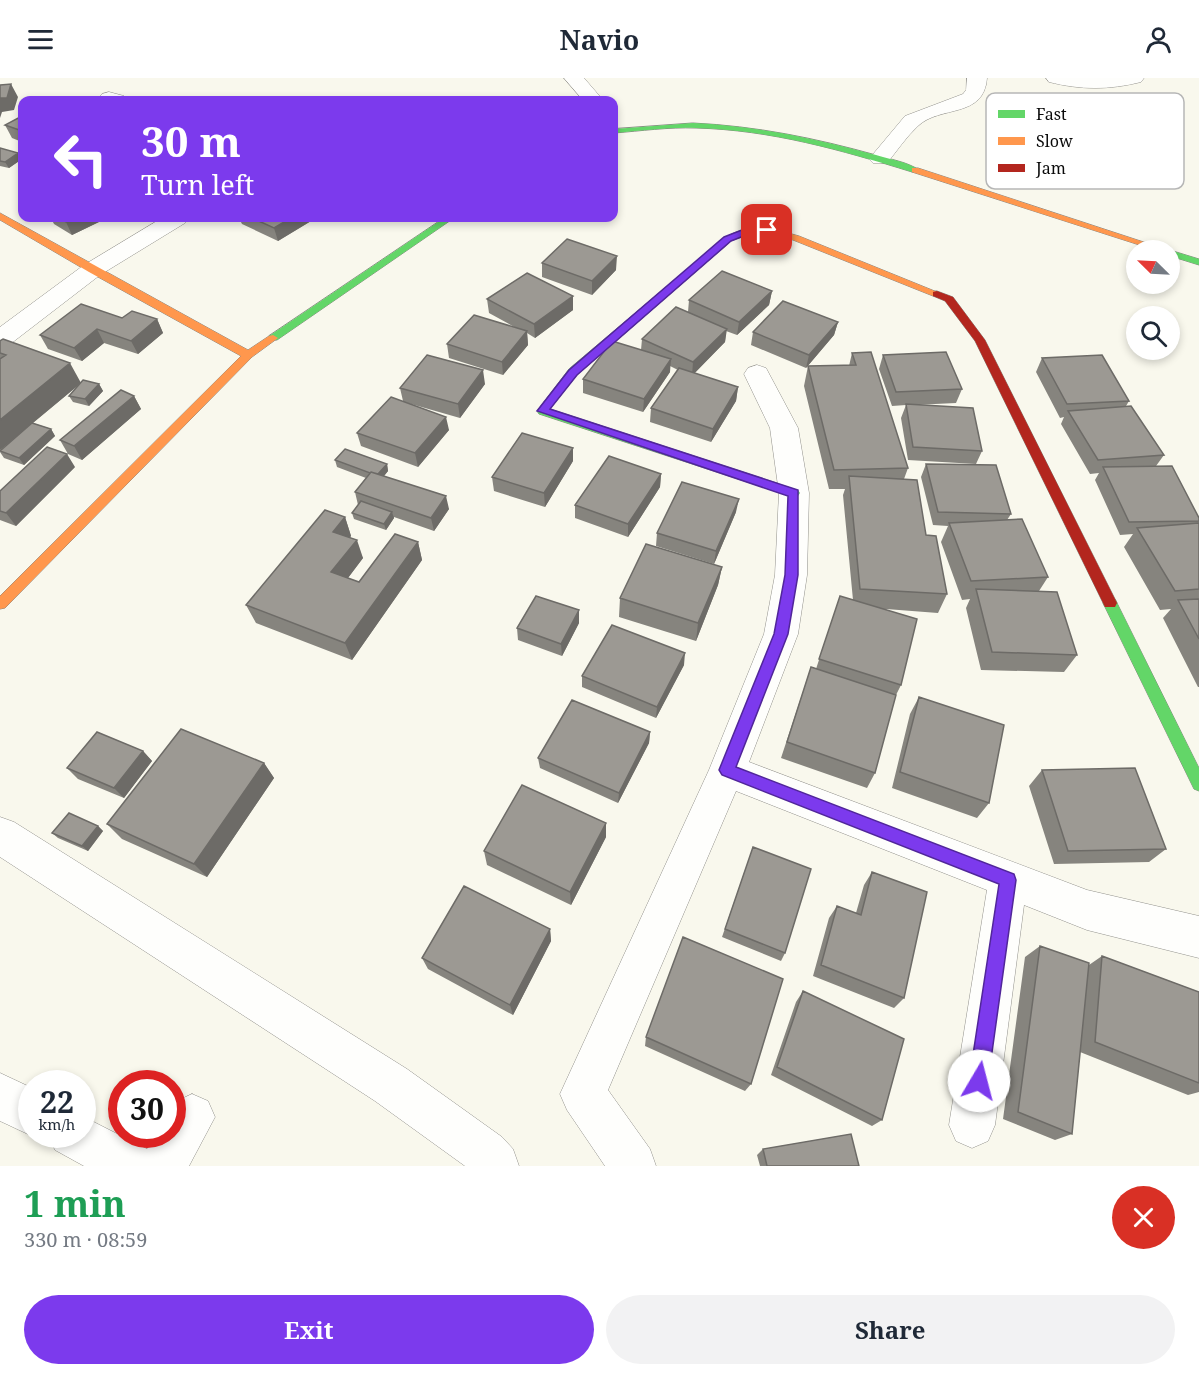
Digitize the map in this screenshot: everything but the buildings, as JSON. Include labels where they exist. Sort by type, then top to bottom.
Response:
[{"type":"street","points":[[574,78],[590,96]]},
{"type":"street","points":[[880,159],[912,120],[970,98],[976,91],[977,78]]},
{"type":"street","points":[[1056,78],[1078,84],[1105,84],[1134,78]]},
{"type":"street","points":[[618,129],[665,124],[740,126],[797,135],[880,159],[1132,240]]},
{"type":"street","points":[[0,216],[92,270],[248,355]]},
{"type":"street","points":[[0,339],[92,270],[170,222]]},
{"type":"street","points":[[0,604],[248,355],[443,222]]},
{"type":"street","points":[[794,493],[543,411],[573,372],[728,239],[747,231],[767,230],[796,238],[949,299],[963,315],[981,340],[1199,784]]},
{"type":"street","points":[[1180,256],[1199,262]]},
{"type":"street","points":[[633,1166],[583,1094],[727,770],[781,634],[791,575],[794,493],[784,428],[757,374]]},
{"type":"street","points":[[727,770],[1087,910],[1199,937]]},
{"type":"street","points":[[0,835],[391,1085],[486,1153],[496,1166]]},
{"type":"street","points":[[972,1125],[1008,880]]},
{"type":"street","points":[[0,1096],[18,1106]]},
{"type":"street","points":[[163,1166],[192,1117]]},
{"type":"street","points":[[96,1147],[132,1166]]},
{"type":"traffic: fast","points":[[618,131],[693,125],[767,131],[839,147],[915,170]]},
{"type":"traffic: fast","points":[[273,338],[443,222]]},
{"type":"traffic: fast","points":[[718,248],[573,372],[543,411],[794,493]]},
{"type":"traffic: fast","points":[[1180,256],[1199,262]]},
{"type":"traffic: fast","points":[[1110,603],[1199,784]]},
{"type":"traffic: slow","points":[[915,170],[1132,240]]},
{"type":"traffic: slow","points":[[0,216],[92,270],[248,355]]},
{"type":"traffic: slow","points":[[718,248],[728,239],[747,231],[767,230],[796,238],[937,294]]},
{"type":"traffic: slow","points":[[0,604],[248,355],[273,338]]},
{"type":"traffic: jam","points":[[937,294],[949,299],[980,340],[1110,603]]},
{"type":"route","points":[[767,230],[747,231],[728,239],[573,372],[543,411],[794,493],[791,575],[781,634],[727,770],[1008,880],[979,1081]]}]
